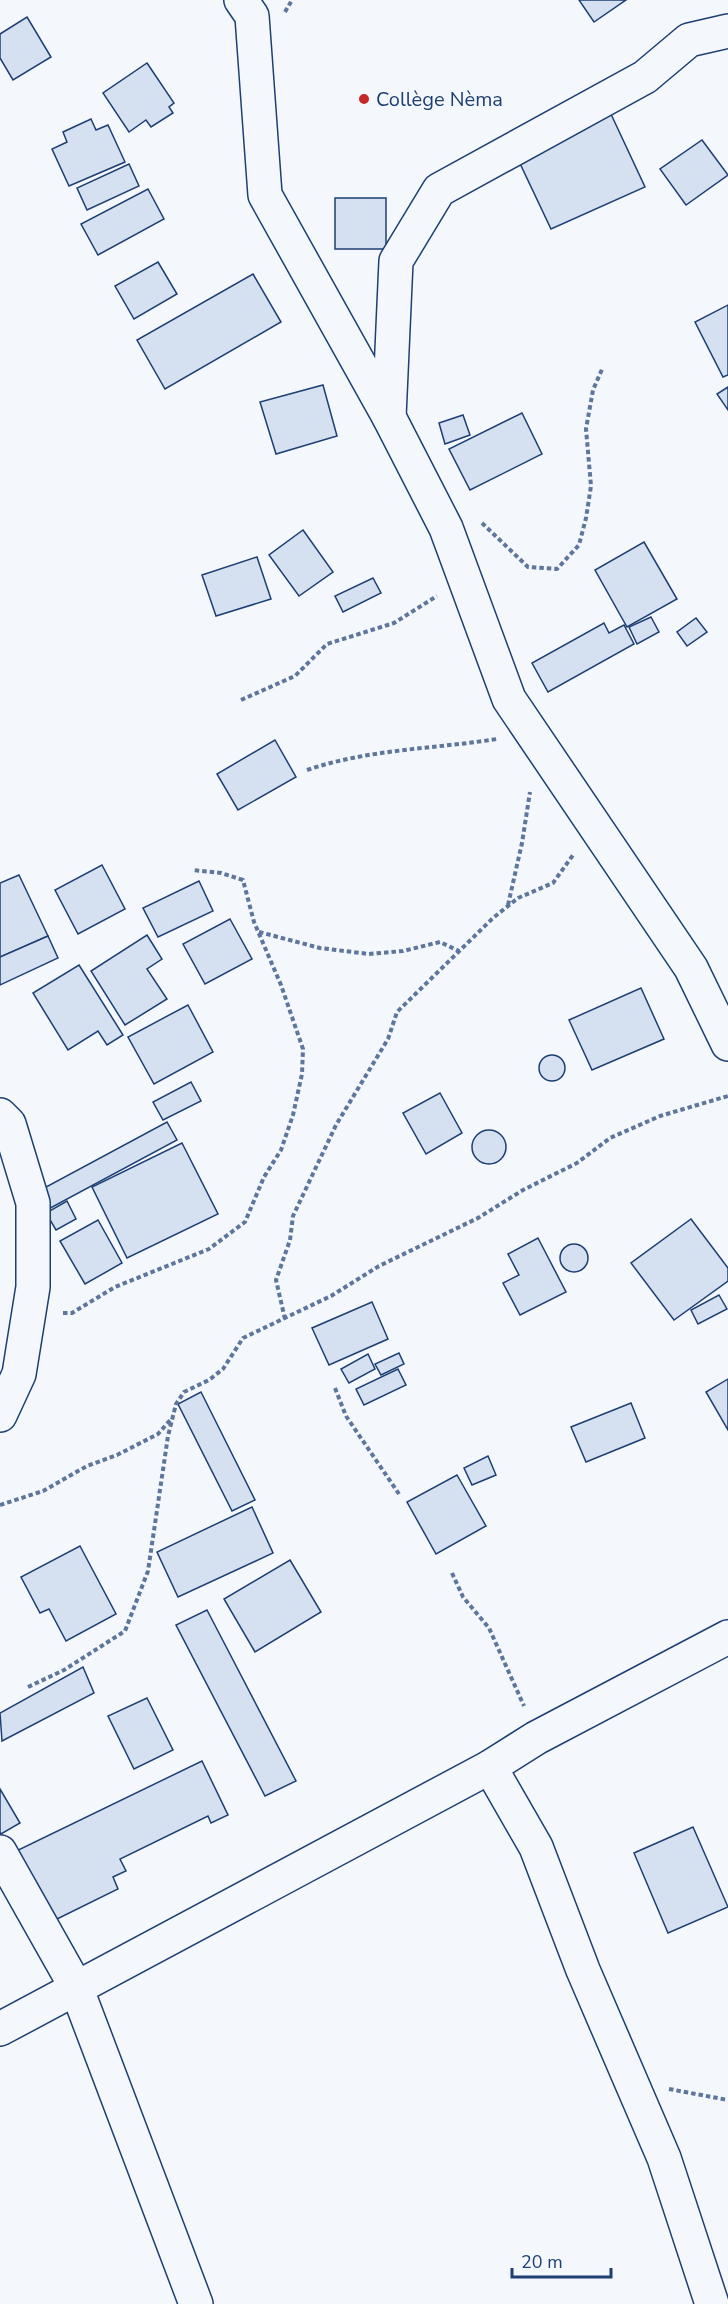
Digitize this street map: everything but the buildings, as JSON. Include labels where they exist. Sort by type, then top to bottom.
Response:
[{"type":"main road","points":[[248,5],[265,195],[389,417],[446,528],[509,699],[690,968],[728,1044]]},
{"type":"main road","points":[[389,417],[396,261],[439,190],[645,77],[689,40],[728,31]]},
{"type":"main road","points":[[0,1114],[9,1124],[33,1203],[33,1287],[19,1374],[0,1415]]},
{"type":"main road","points":[[0,2029],[490,1767],[536,1738],[728,1637]]},
{"type":"main road","points":[[490,1767],[536,1847],[584,1971],[664,2158],[712,2304]]},
{"type":"main road","points":[[0,1852],[76,1987],[196,2304]]},
{"type":"path","points":[[475,516],[528,567],[557,569],[579,545],[591,486],[586,429],[593,390],[603,368]]},
{"type":"path","points":[[241,700],[295,676],[327,644],[394,622],[466,579]]},
{"type":"path","points":[[307,770],[366,755],[407,748],[533,734]]},
{"type":"path","points":[[508,906],[530,806],[530,788]]},
{"type":"path","points":[[285,1319],[276,1280],[290,1240],[292,1216],[336,1125],[388,1039],[397,1012],[508,906],[518,898],[553,883],[595,826]]},
{"type":"path","points":[[29,1312],[72,1313],[115,1287],[208,1249],[245,1222],[264,1177],[281,1150],[302,1074],[303,1049],[281,985],[259,932],[243,880],[221,873],[192,870]]},
{"type":"path","points":[[259,932],[320,948],[369,954],[403,951],[440,942],[459,951]]},
{"type":"path","points":[[28,1688],[63,1670],[125,1630],[148,1571],[159,1490],[173,1417],[184,1392],[209,1380],[223,1369],[243,1338],[331,1296],[388,1262],[478,1218],[523,1190],[577,1162],[610,1138],[671,1112],[728,1096]]},
{"type":"path","points":[[335,1388],[346,1416],[399,1494]]},
{"type":"path","points":[[0,1505],[43,1491],[87,1466],[117,1455],[158,1434],[173,1417]]},
{"type":"path","points":[[452,1573],[463,1598],[489,1628],[536,1738]]},
{"type":"path","points":[[633,2085],[728,2100]]},
{"type":"place","name":"Collège Nèma","points":[[364,99]]}]
